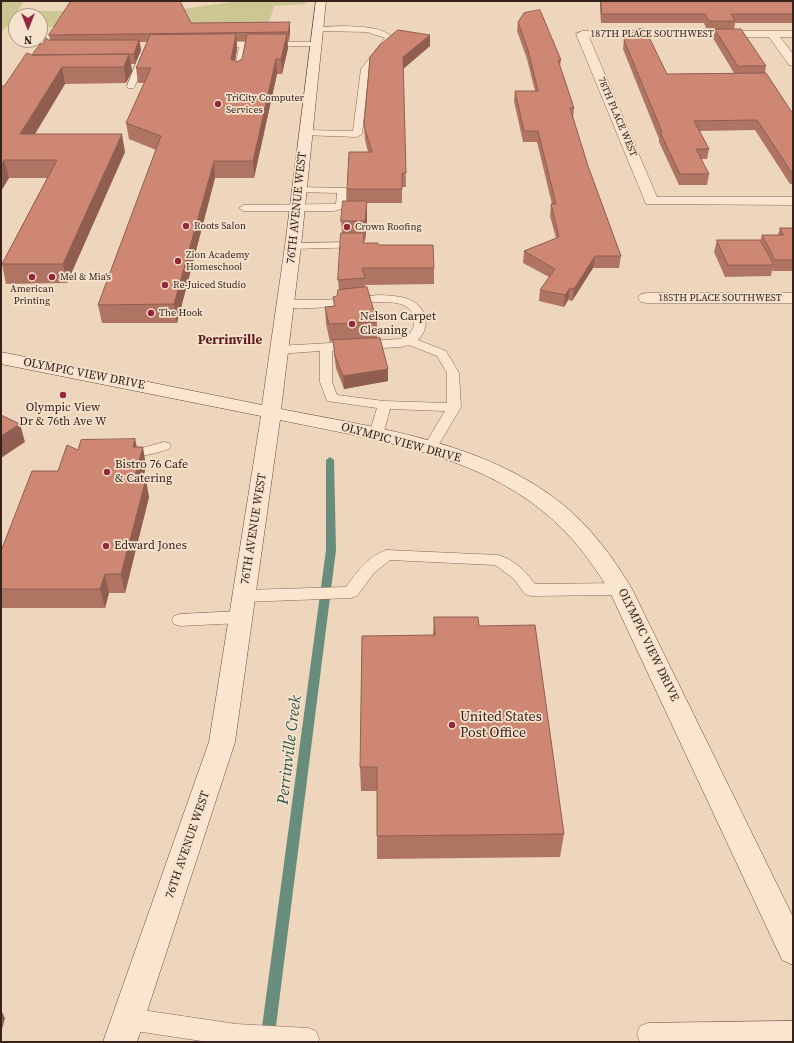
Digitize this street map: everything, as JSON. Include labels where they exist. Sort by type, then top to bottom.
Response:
[{"type":"street","name":"76TH AVENUE WEST","points":[[124,1031],[222,742],[272,412],[278,350],[293,246],[298,190],[321,1]]},
{"type":"street","name":"187TH PLACE SOUTHWEST","points":[[582,34],[793,34]]},
{"type":"street","name":"78TH PLACE WEST","points":[[582,34],[651,200],[793,201]]},
{"type":"street","points":[[772,34],[793,62]]},
{"type":"street","name":"185TH PLACE SOUTHWEST","points":[[648,298],[793,298]]},
{"type":"street","name":"OLYMPIC VIEW DRIVE","points":[[1,358],[272,412],[430,448],[477,464],[502,475],[542,499],[562,515],[588,541],[620,589],[793,950]]},
{"type":"lane","points":[[305,133],[357,134],[364,87],[365,69],[389,38],[385,34],[371,31],[318,28]]},
{"type":"lane","points":[[238,74],[244,44]]},
{"type":"lane","points":[[207,45],[316,44]]},
{"type":"lane","points":[[131,86],[134,67],[148,45]]},
{"type":"lane","points":[[244,208],[334,208],[341,206],[342,190],[298,190]]},
{"type":"lane","points":[[293,246],[368,245]]},
{"type":"lane","points":[[278,350],[400,344],[411,340],[421,327],[420,315],[410,303],[401,300],[374,299],[324,304],[284,304]]},
{"type":"lane","points":[[411,340],[442,354],[453,373],[454,407],[430,448]]},
{"type":"lane","points":[[326,347],[326,382],[332,398],[384,404],[454,407]]},
{"type":"lane","points":[[376,435],[384,404]]},
{"type":"lane","points":[[113,452],[143,452],[164,446]]},
{"type":"lane","points":[[180,620],[242,607],[350,592],[368,569],[387,555],[498,560],[519,574],[531,590],[620,589]]},
{"type":"lane","points":[[124,1031],[308,1038]]},
{"type":"lane","points":[[648,1034],[793,1032]]},
{"type":"shaded area","points":[[1,1],[24,1],[20,8],[8,8],[8,27],[6,27],[1,33]]},
{"type":"shaded area","points":[[239,1],[306,1],[305,4],[274,6],[270,19],[263,26],[48,27],[48,11],[168,11]]},
{"type":"building","points":[[71,1],[180,1],[191,23],[290,22],[288,32],[49,35]]},
{"type":"building","points":[[601,1],[793,1],[793,14],[731,14],[735,21],[709,21],[705,14],[602,14]]},
{"type":"building","points":[[540,10],[561,60],[558,60],[574,108],[570,108],[588,166],[621,256],[595,256],[574,289],[570,288],[565,295],[540,290],[555,269],[524,251],[559,237],[551,204],[556,204],[538,131],[524,131],[515,91],[538,91],[528,50],[518,22],[524,13]]},
{"type":"building","points":[[638,29],[645,29],[667,74],[766,73],[793,114],[793,173],[757,120],[694,121],[709,149],[696,149],[709,174],[680,174],[660,132],[662,132],[624,40]]},
{"type":"building","points":[[715,29],[741,29],[766,66],[738,66]]},
{"type":"building","points":[[398,30],[430,35],[403,57],[406,173],[402,173],[402,189],[347,189],[349,152],[372,152],[364,126],[370,57],[380,45]]},
{"type":"building","points":[[236,34],[231,59],[237,62],[242,59],[247,34],[287,34],[281,59],[276,59],[253,161],[214,161],[174,304],[98,305],[161,136],[126,123],[151,68],[136,68],[150,35]]},
{"type":"building","points":[[48,40],[139,40],[134,54],[32,55],[37,48],[48,48]]},
{"type":"building","points":[[27,53],[32,55],[129,54],[124,67],[62,67],[20,134],[122,134],[63,264],[2,264],[57,160],[4,160],[1,166],[1,87],[4,86]]},
{"type":"building","points":[[343,201],[367,201],[365,221],[341,221]]},
{"type":"building","points":[[780,228],[793,228],[793,260],[775,260],[762,235],[783,235]]},
{"type":"building","points":[[341,233],[364,233],[363,243],[378,243],[378,245],[433,245],[434,268],[362,268],[365,278],[338,280]]},
{"type":"building","points":[[717,240],[760,240],[774,265],[728,265]]},
{"type":"building","points":[[367,287],[377,322],[329,324],[325,307],[335,306],[333,297],[337,296],[338,290]]},
{"type":"building","points":[[380,338],[388,369],[343,376],[335,356],[333,340]]},
{"type":"building","points":[[1,415],[20,424],[1,436]]},
{"type":"building","points":[[135,439],[133,447],[143,447],[134,479],[146,479],[121,574],[105,574],[100,589],[1,589],[1,551],[32,471],[58,471],[67,445],[78,450],[81,440]]},
{"type":"building","name":"United States Post Office","points":[[434,617],[478,617],[479,626],[535,625],[564,834],[377,836],[377,767],[360,767],[362,636],[435,635]]},
{"type":"waterway","name":"Perrinville Creek","points":[[267,1042],[331,550],[330,460]]},
{"type":"place","name":"TriCity Computer Services","points":[[218,104]]},
{"type":"place","name":"Roots Salon","points":[[186,226]]},
{"type":"place","name":"Crown Roofing","points":[[347,227]]},
{"type":"place","name":"Zion Academy Homeschool","points":[[178,261]]},
{"type":"place","name":"American Printing","points":[[32,277]]},
{"type":"place","name":"Mel & Mia's","points":[[52,277]]},
{"type":"place","name":"Re-Juiced Studio","points":[[165,285]]},
{"type":"place","name":"The Hook","points":[[151,313]]},
{"type":"place","name":"Nelson Carpet Cleaning","points":[[352,324]]},
{"type":"place","name":"Olympic View Dr & 76th Ave W","points":[[63,395]]},
{"type":"place","name":"Bistro 76 Cafe & Catering","points":[[107,472]]},
{"type":"place","name":"Edward Jones","points":[[106,546]]},
{"type":"place","name":"United States Post Office","points":[[452,725]]},
{"type":"district","name":"Perrinville","points":[[230,341]]}]
